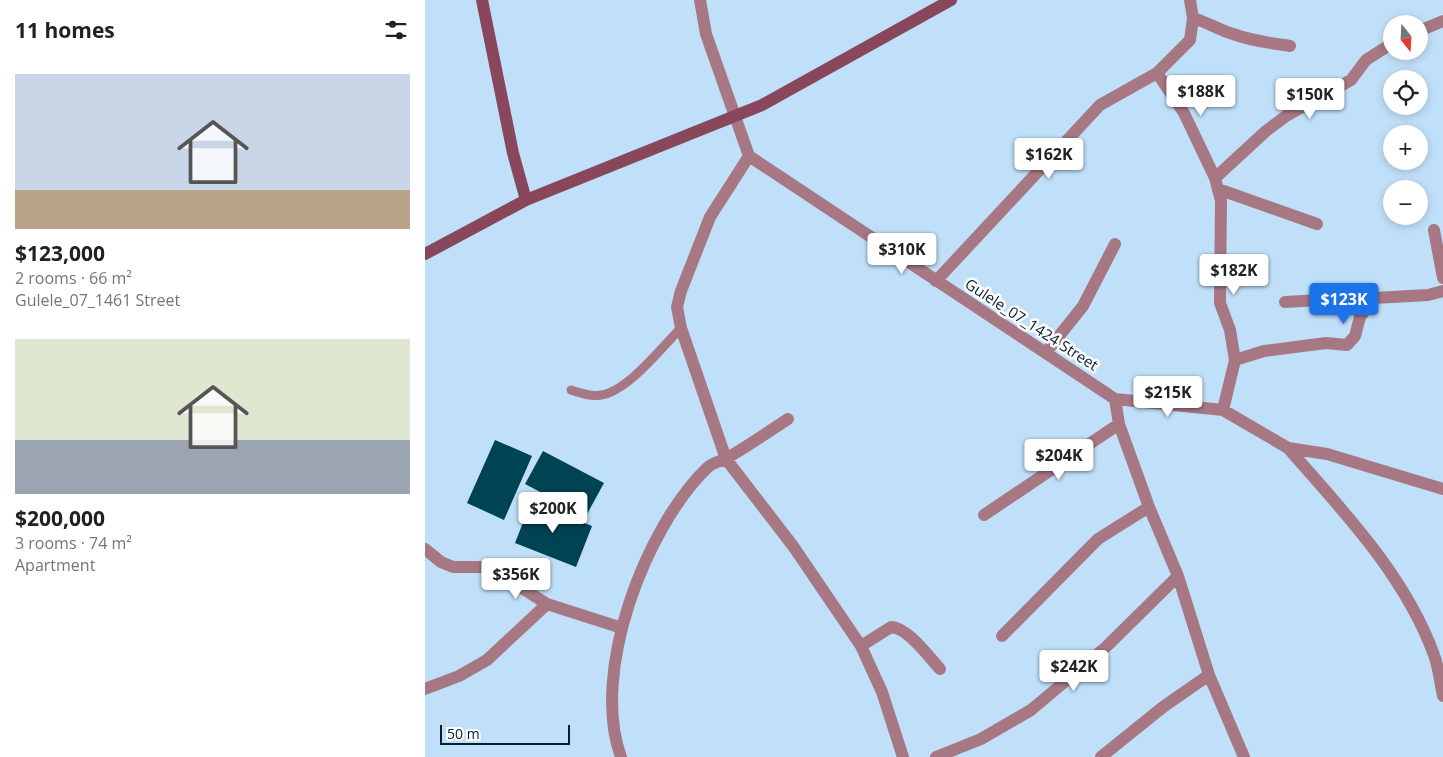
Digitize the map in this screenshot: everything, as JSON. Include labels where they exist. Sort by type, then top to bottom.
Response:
[{"type":"main road","points":[[482,0],[513,153],[526,200]]},
{"type":"main road","points":[[425,254],[526,200],[733,115],[762,105],[951,0]]},
{"type":"street","points":[[700,0],[706,34],[749,156],[710,217],[677,307],[681,328],[726,459],[793,546],[861,646],[882,692],[903,757]]},
{"type":"street","points":[[936,281],[1100,105],[1157,73],[1190,40],[1193,18],[1190,0]]},
{"type":"street","points":[[1193,18],[1210,22],[1231,34],[1259,42],[1290,46]]},
{"type":"street","points":[[1428,27],[1443,21]]},
{"type":"street","points":[[1216,184],[1267,131],[1287,116],[1351,80],[1366,60],[1383,49]]},
{"type":"street","points":[[1157,73],[1184,113],[1216,184],[1221,201],[1220,303],[1230,330],[1235,360],[1223,410]]},
{"type":"street","name":"Gulele_07_1424 Street","points":[[749,156],[936,281],[1047,351],[1115,399]]},
{"type":"street","points":[[1216,184],[1317,224]]},
{"type":"street","points":[[1434,230],[1443,278]]},
{"type":"street","points":[[1047,351],[1083,306],[1115,244]]},
{"type":"street","points":[[1235,360],[1265,351],[1326,343],[1347,345],[1355,336],[1360,317],[1374,298],[1428,295],[1443,291]]},
{"type":"street","points":[[1285,302],[1353,292],[1360,317]]},
{"type":"street","points":[[1244,757],[1209,675],[1178,576],[1149,507],[1119,424],[1115,399],[1223,410],[1288,448],[1354,523],[1409,602],[1435,656],[1443,696]]},
{"type":"street","points":[[621,757],[611,706],[612,683],[622,628],[642,570],[663,526],[693,483],[709,466],[726,459],[788,419]]},
{"type":"street","points":[[984,515],[1119,424]]},
{"type":"street","points":[[1288,448],[1327,454],[1443,489]]},
{"type":"street","points":[[1002,636],[1098,538],[1149,507]]},
{"type":"street","points":[[425,549],[441,562],[453,567],[479,565],[489,567],[547,604],[622,628]]},
{"type":"street","points":[[936,757],[981,739],[1031,710],[1105,647],[1178,576]]},
{"type":"street","points":[[425,689],[459,676],[487,660],[547,604]]},
{"type":"street","points":[[861,646],[891,627],[896,627],[905,632],[940,669]]},
{"type":"street","points":[[1101,757],[1163,707],[1209,675]]},
{"type":"lane","points":[[571,390],[588,395],[601,396],[624,384],[681,328]]},
{"type":"building","points":[[495,440],[532,456],[504,520],[467,503]]},
{"type":"building","points":[[543,451],[604,483],[586,516],[525,484]]},
{"type":"building","points":[[531,502],[592,526],[576,567],[515,543]]}]
